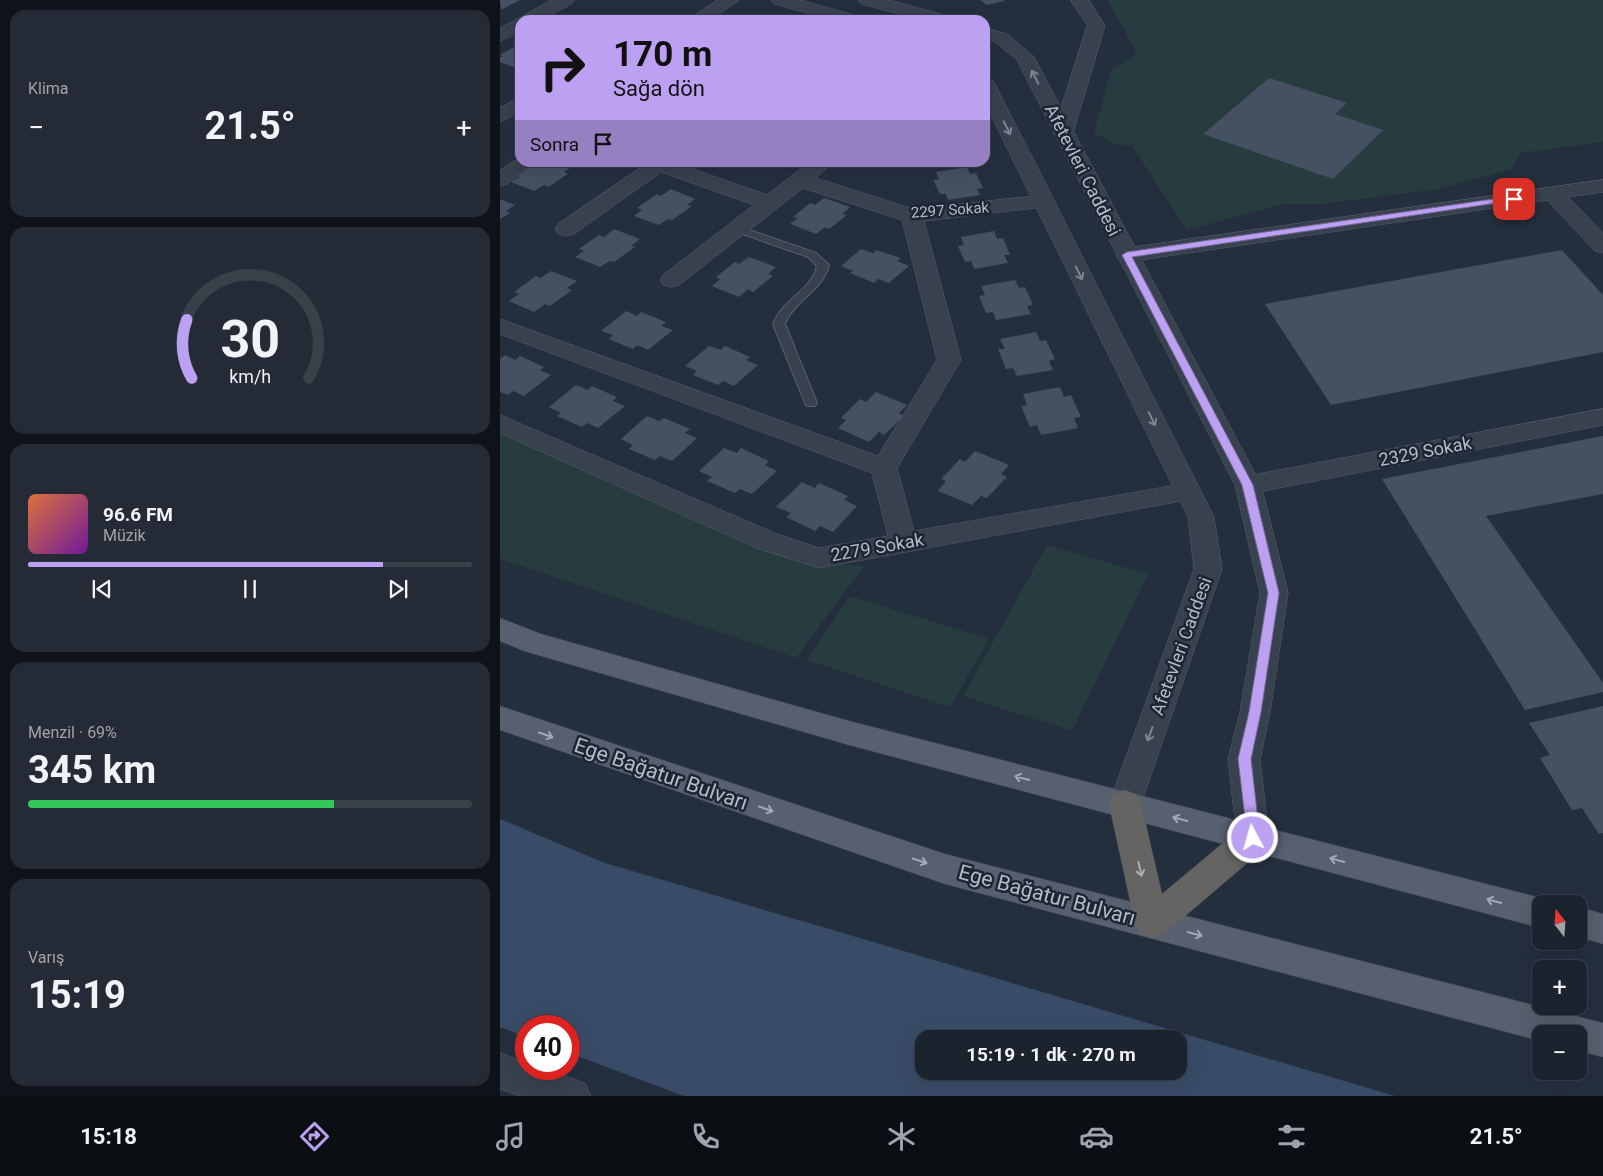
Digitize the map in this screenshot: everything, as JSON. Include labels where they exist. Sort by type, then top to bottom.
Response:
[{"type":"highway","points":[[1124,804],[1152,923],[1253,838]]},
{"type":"main road","points":[[500,629],[534,643],[849,733],[1532,911]]},
{"type":"main road","name":"Ege Bağatur Bulvarı","points":[[500,718],[945,869],[1603,1040]]},
{"type":"main road","points":[[1588,925],[1603,929]]},
{"type":"street","points":[[537,15],[565,0]]},
{"type":"street","points":[[705,15],[730,0]]},
{"type":"street","points":[[781,0],[834,15]]},
{"type":"street","points":[[868,0],[924,15]]},
{"type":"street","points":[[1063,133],[1096,26],[1080,0]]},
{"type":"street","points":[[500,36],[515,28]]},
{"type":"street","name":"Afetevleri Caddesi","points":[[990,35],[1001,38],[1025,57],[1248,485],[1274,593],[1255,712],[1244,759],[1253,838]]},
{"type":"street","name":"Afetevleri Caddesi","points":[[990,94],[1201,516],[1208,569],[1124,804]]},
{"type":"street","points":[[500,116],[515,107]]},
{"type":"street","points":[[500,180],[520,167]]},
{"type":"street","points":[[566,229],[658,167]]},
{"type":"street","points":[[670,167],[771,204]]},
{"type":"street","points":[[671,280],[817,167]]},
{"type":"street","name":"2297 Sokak","points":[[801,180],[912,216],[1044,201]]},
{"type":"street","points":[[1127,255],[1603,186]]},
{"type":"street","points":[[1552,193],[1603,246]]},
{"type":"street","points":[[904,543],[884,468],[949,360],[912,216]]},
{"type":"street","points":[[500,326],[884,468]]},
{"type":"street","name":"2329 Sokak","points":[[1248,485],[1603,417]]},
{"type":"street","name":"2279 Sokak","points":[[500,423],[767,541],[819,558],[1188,492]]},
{"type":"street","points":[[500,1071],[572,1096]]},
{"type":"lane","points":[[738,229],[812,255],[823,265],[820,277],[782,313],[779,324],[811,403]]},
{"type":"green space","points":[[1108,0],[1603,0],[1603,142],[1520,153],[1512,169],[1438,189],[1322,204],[1283,204],[1187,230],[1132,146],[1116,144],[1094,133],[1111,70],[1137,53]]},
{"type":"green space","points":[[500,431],[801,563],[864,566],[796,658],[500,559]]},
{"type":"green space","points":[[1047,545],[1148,574],[1072,731],[963,696]]},
{"type":"green space","points":[[850,596],[989,639],[950,707],[807,660]]},
{"type":"water","points":[[500,819],[602,862],[1171,1030],[915,1030],[915,1080],[1187,1080],[1187,1035],[1395,1096],[684,1096],[580,1057],[580,1015],[515,1015],[515,1033],[500,1027]]},
{"type":"building","points":[[500,0],[520,0],[501,10]]},
{"type":"building","points":[[980,0],[1004,0],[1004,1],[987,5]]},
{"type":"building","points":[[515,47],[515,68],[500,62],[500,58],[503,56],[500,55]]},
{"type":"building","points":[[1269,78],[1347,103],[1335,114],[1383,130],[1333,179],[1203,134]]},
{"type":"building","points":[[527,167],[572,167],[564,172],[568,174],[548,187],[544,185],[534,191],[511,182],[520,177],[515,175]]},
{"type":"building","points":[[967,167],[970,174],[976,173],[983,188],[977,189],[980,195],[948,200],[946,194],[940,194],[933,180],[939,179],[936,172]]},
{"type":"building","points":[[671,189],[695,199],[687,205],[692,206],[672,220],[668,219],[659,225],[634,216],[642,210],[637,208],[657,194],[661,196]]},
{"type":"building","points":[[824,198],[850,207],[842,214],[847,215],[829,229],[825,227],[816,234],[790,224],[798,218],[793,217],[810,203],[815,205]]},
{"type":"building","points":[[500,199],[515,205],[506,211],[510,213],[500,219]]},
{"type":"building","points":[[614,229],[640,239],[631,246],[635,247],[614,262],[610,261],[600,267],[575,257],[584,251],[579,249],[599,235],[604,237]]},
{"type":"building","points":[[994,231],[997,239],[1003,238],[1010,255],[1004,255],[1008,263],[974,269],[971,261],[965,262],[958,246],[964,245],[961,237]]},
{"type":"building","points":[[861,249],[873,253],[876,250],[901,258],[897,261],[909,266],[889,283],[878,279],[874,283],[850,273],[853,271],[841,266]]},
{"type":"building","points":[[1562,250],[1603,295],[1603,352],[1331,405],[1265,304]]},
{"type":"building","points":[[749,257],[776,267],[768,274],[773,276],[753,292],[748,289],[739,297],[712,286],[720,279],[716,277],[735,262],[739,264]]},
{"type":"building","points":[[551,271],[577,281],[567,288],[572,290],[550,306],[545,304],[534,312],[509,301],[519,294],[514,292],[536,276],[540,278]]},
{"type":"building","points":[[1015,280],[1019,288],[1025,287],[1033,305],[1027,306],[1031,314],[996,320],[993,312],[986,313],[979,296],[985,295],[981,286]]},
{"type":"building","points":[[626,311],[637,316],[641,312],[666,322],[661,326],[673,330],[648,350],[637,345],[633,349],[609,339],[613,335],[601,331]]},
{"type":"building","points":[[1036,332],[1040,341],[1046,340],[1055,359],[1049,361],[1053,370],[1017,376],[1013,368],[1006,369],[998,349],[1005,349],[1000,339]]},
{"type":"building","points":[[709,346],[721,350],[725,346],[750,357],[746,360],[758,365],[734,386],[723,381],[718,385],[693,375],[697,371],[685,366]]},
{"type":"building","points":[[505,355],[515,360],[520,356],[544,367],[540,370],[551,375],[524,396],[513,391],[508,395],[500,392],[500,359]]},
{"type":"building","points":[[576,385],[588,390],[592,386],[617,397],[613,401],[625,406],[598,428],[587,423],[582,427],[557,416],[561,413],[549,407]]},
{"type":"building","points":[[1060,387],[1064,397],[1071,395],[1081,417],[1074,418],[1078,428],[1041,435],[1037,425],[1030,427],[1021,406],[1027,405],[1023,394]]},
{"type":"building","points":[[876,392],[907,405],[899,413],[904,416],[884,435],[879,432],[869,442],[838,428],[846,420],[841,418],[860,399],[866,402]]},
{"type":"building","points":[[647,416],[659,421],[664,418],[690,429],[685,433],[697,438],[672,461],[660,456],[655,460],[629,449],[633,445],[621,439]]},
{"type":"building","points":[[1603,436],[1603,494],[1486,516],[1603,683],[1603,692],[1525,710],[1382,479]]},
{"type":"building","points":[[724,448],[737,453],[741,448],[769,461],[765,465],[777,471],[752,494],[740,489],[735,493],[707,481],[712,477],[699,471]]},
{"type":"building","points":[[975,451],[1009,465],[1001,474],[1007,477],[987,498],[981,496],[972,505],[938,491],[946,481],[941,479],[960,459],[965,462]]},
{"type":"building","points":[[802,482],[815,488],[819,483],[848,496],[844,500],[857,506],[833,532],[820,526],[815,531],[786,517],[791,513],[776,507]]},
{"type":"building","points":[[1603,706],[1603,833],[1599,834],[1582,808],[1572,810],[1540,758],[1550,755],[1529,723]]},
{"type":"route","points":[[1253,838],[1244,759],[1255,712],[1274,593],[1248,485],[1127,255],[1514,199]]}]
